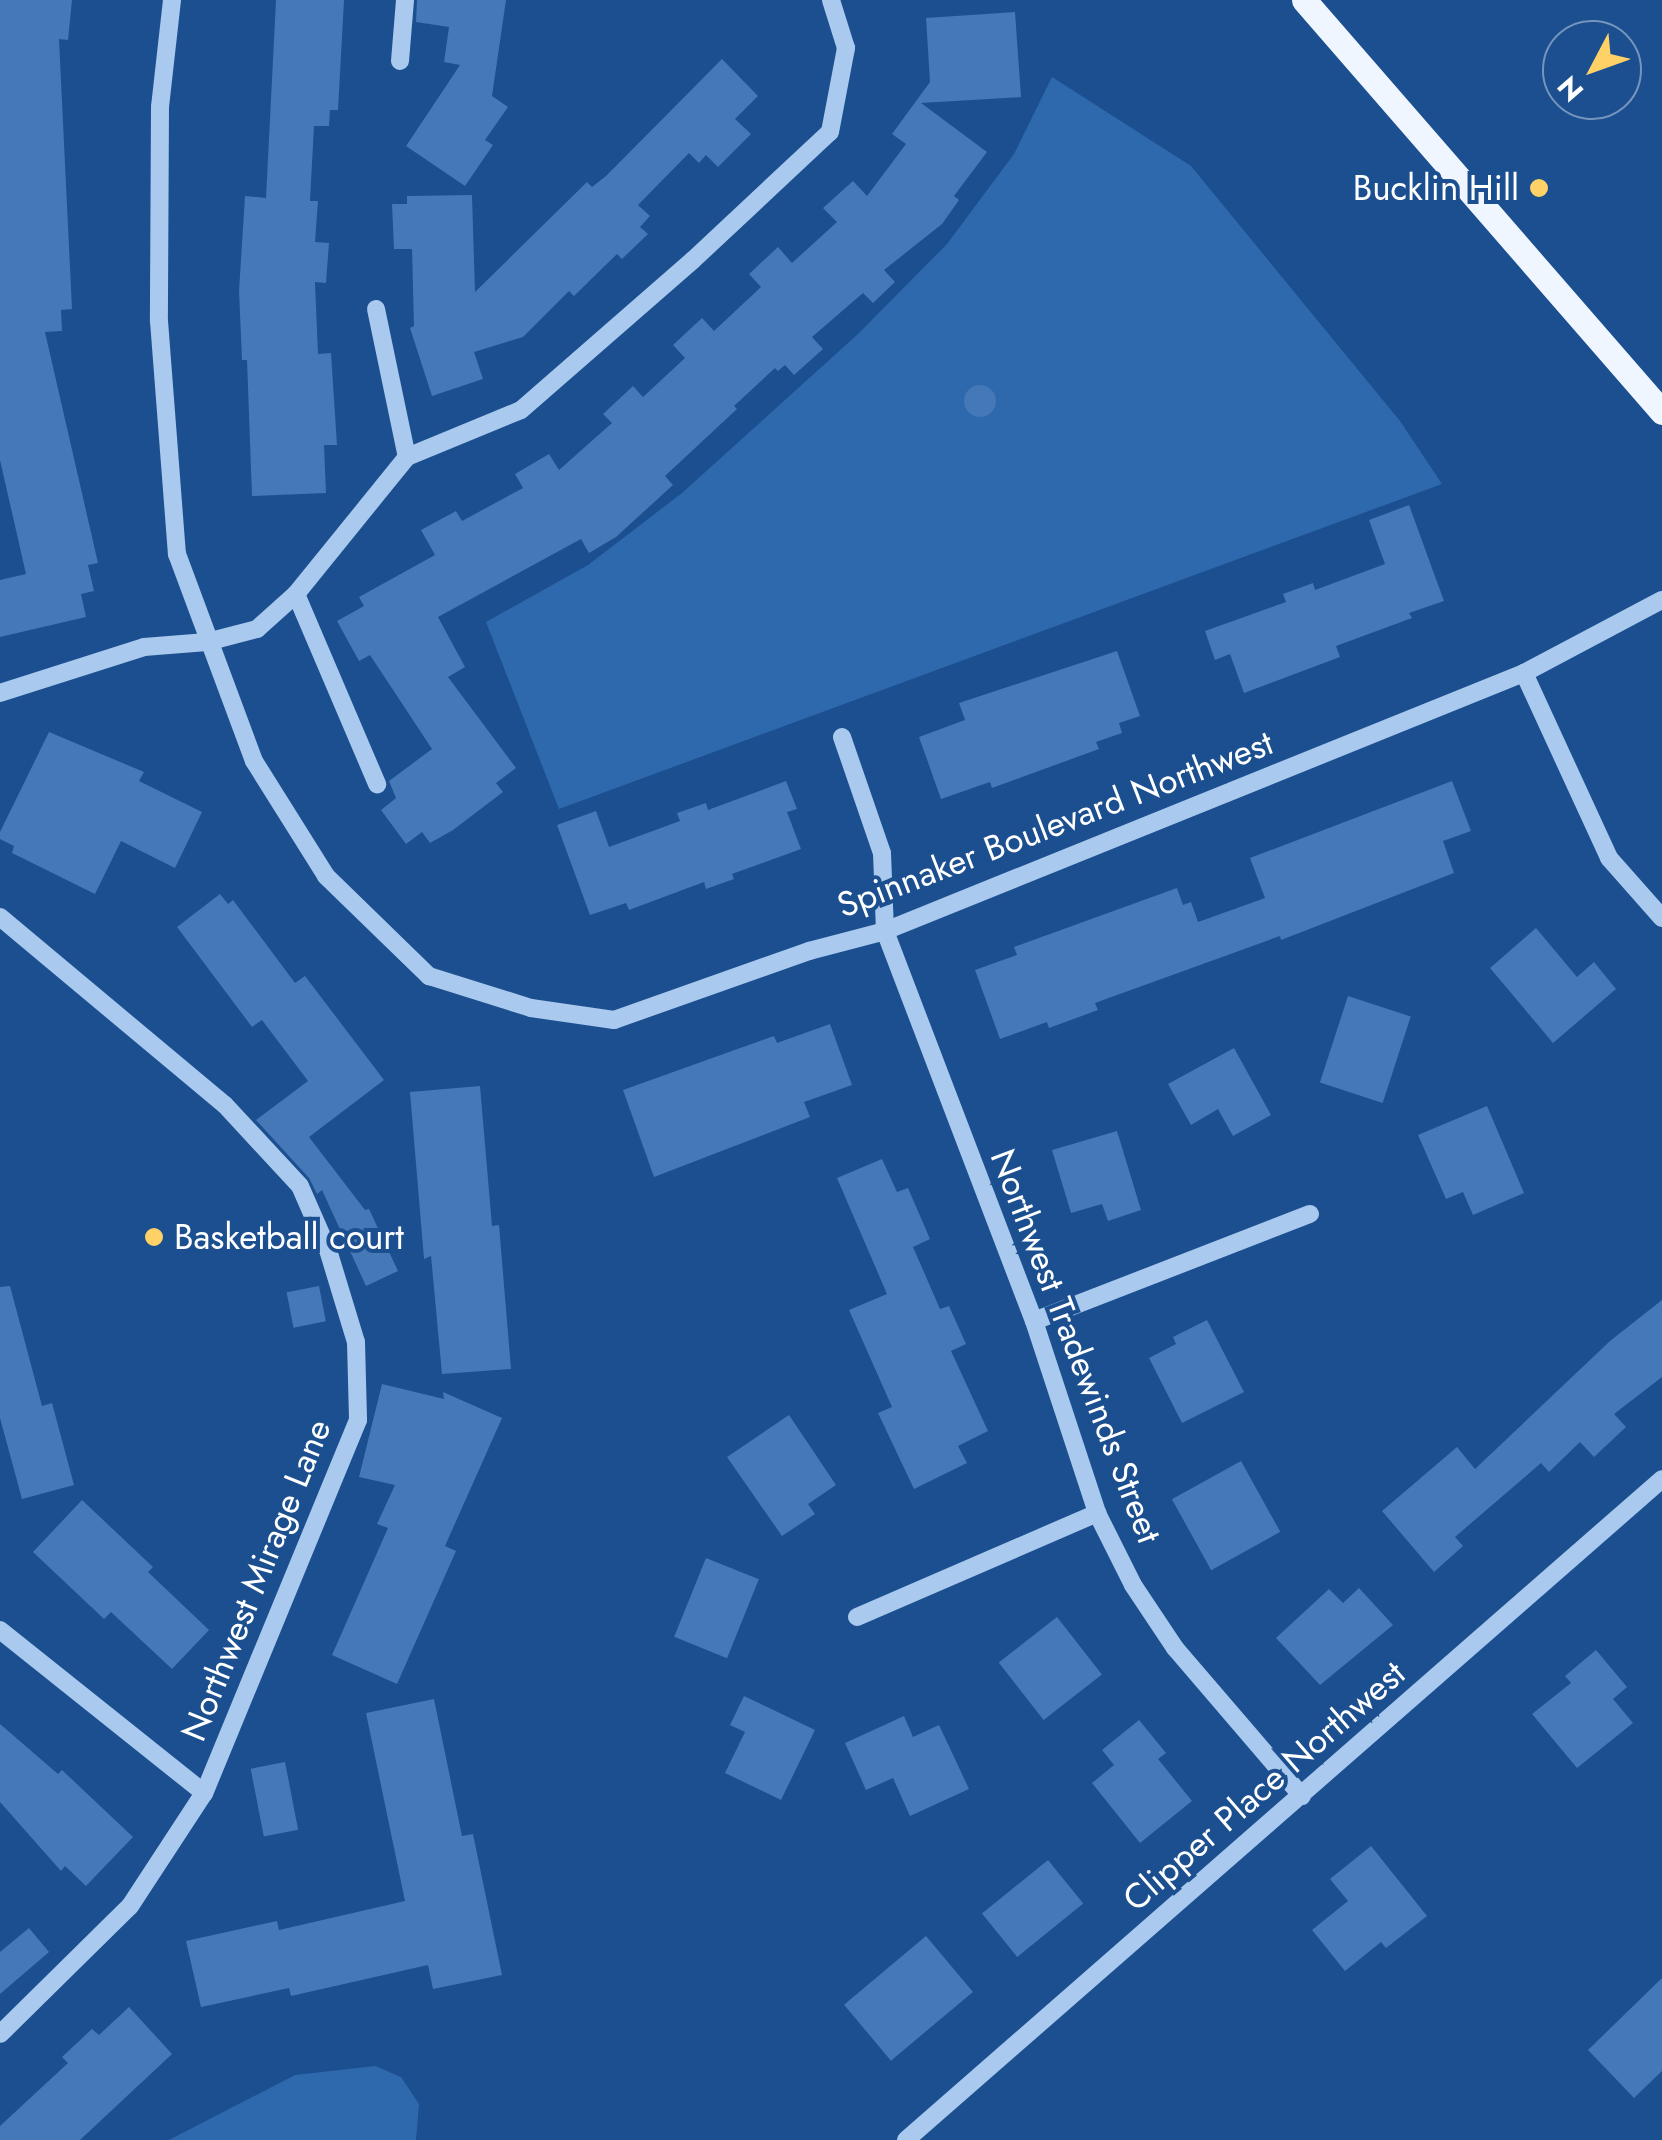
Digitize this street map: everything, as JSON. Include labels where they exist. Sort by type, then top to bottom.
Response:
[{"type":"main road","points":[[1304,0],[1662,412]]},
{"type":"street","name":"Spinnaker Boulevard Northwest","points":[[172,0],[160,107],[158,321],[178,554],[254,762],[326,876],[430,976],[531,1008],[614,1020],[809,951],[886,931],[1524,673],[1662,600]]},
{"type":"street","points":[[400,61],[405,0]]},
{"type":"street","points":[[0,693],[144,647],[207,642],[257,629],[296,594],[407,457],[521,410],[693,260],[830,132],[846,48],[832,0]]},
{"type":"street","points":[[376,309],[407,457]]},
{"type":"street","points":[[296,594],[377,784]]},
{"type":"street","points":[[1524,673],[1609,858],[1662,918]]},
{"type":"street","name":"Northwest Tradewinds Street","points":[[842,737],[882,853],[886,931],[1034,1321],[1097,1513],[1133,1585],[1174,1648],[1302,1796]]},
{"type":"street","name":"Northwest Mirage Lane","points":[[0,917],[225,1105],[300,1186],[328,1250],[356,1342],[358,1420],[204,1794],[130,1906],[0,2034]]},
{"type":"street","points":[[1034,1321],[1310,1214]]},
{"type":"street","name":"Clipper Place Northwest","points":[[906,2140],[1662,1479]]},
{"type":"street","points":[[857,1617],[1097,1513]]},
{"type":"street","points":[[0,1630],[204,1794]]},
{"type":"shaded area","points":[[1052,77],[1191,166],[1400,421],[1442,484],[559,809],[486,622],[588,565],[682,493],[858,334],[947,244],[1014,154]]},
{"type":"shaded area","points":[[375,2066],[401,2077],[419,2104],[416,2140],[169,2140],[295,2075]]},
{"type":"building","points":[[0,0],[72,0],[68,40],[59,39],[72,309],[61,310],[62,331],[45,332],[98,563],[88,565],[94,591],[81,594],[86,617],[0,637],[0,580],[26,574],[0,460]]},
{"type":"building","points":[[276,0],[344,0],[338,110],[330,110],[329,126],[314,126],[310,201],[318,201],[315,242],[329,243],[326,283],[315,282],[318,354],[331,353],[337,445],[324,445],[326,493],[252,496],[247,360],[242,360],[239,291],[245,196],[266,198]]},
{"type":"building","points":[[417,0],[506,0],[492,96],[508,107],[485,140],[493,145],[465,186],[406,146],[460,65],[444,62],[449,27],[416,22]]},
{"type":"building","points":[[1015,12],[1021,97],[921,103],[987,152],[954,196],[959,200],[942,224],[884,270],[895,282],[873,303],[863,293],[812,337],[823,349],[794,375],[785,365],[778,371],[775,368],[665,476],[673,485],[616,537],[589,553],[581,539],[438,617],[465,667],[448,677],[516,768],[496,783],[503,792],[453,830],[430,843],[422,832],[406,844],[381,810],[396,798],[389,781],[432,749],[370,655],[359,661],[337,621],[364,606],[359,597],[435,555],[421,530],[456,511],[462,521],[523,488],[515,474],[549,454],[559,470],[612,423],[603,414],[633,386],[643,397],[685,358],[673,345],[702,318],[714,331],[761,287],[749,274],[778,247],[792,263],[837,222],[823,208],[853,181],[867,196],[906,144],[892,134],[930,82],[926,18]]},
{"type":"building","points":[[722,59],[758,96],[735,119],[751,134],[718,167],[706,155],[699,163],[689,153],[638,205],[650,216],[640,227],[648,234],[622,259],[617,254],[574,296],[569,291],[523,337],[474,352],[483,379],[432,396],[410,328],[414,326],[412,249],[394,249],[392,204],[407,204],[407,196],[472,195],[475,292],[587,182],[592,187],[606,176]]},
{"type":"building","points":[[980,385],[991,390],[996,401],[991,412],[980,417],[969,412],[964,401],[969,390]]},
{"type":"building","points":[[1409,505],[1444,601],[1409,613],[1412,618],[1336,646],[1340,657],[1244,693],[1230,654],[1215,660],[1205,631],[1286,602],[1283,594],[1313,583],[1315,590],[1385,564],[1369,520]]},
{"type":"building","points":[[1117,651],[1140,716],[1119,723],[1122,733],[1096,742],[1099,749],[992,788],[990,782],[941,799],[919,737],[965,720],[959,703]]},
{"type":"building","points":[[49,732],[144,772],[139,781],[202,812],[175,868],[121,841],[95,894],[12,853],[14,846],[0,839],[0,832]]},
{"type":"building","points":[[786,781],[797,809],[787,812],[801,849],[732,874],[734,879],[706,889],[704,882],[629,910],[626,903],[590,915],[557,825],[596,811],[609,847],[680,821],[677,813],[706,803],[708,810]]},
{"type":"building","points":[[1452,781],[1471,831],[1443,841],[1454,873],[1281,940],[1280,936],[1095,1003],[1098,1010],[1049,1028],[1047,1022],[1000,1039],[975,970],[1017,955],[1014,947],[1177,888],[1183,905],[1191,902],[1198,922],[1265,898],[1250,858]]},
{"type":"building","points":[[220,894],[228,904],[233,900],[295,983],[305,976],[384,1080],[309,1137],[365,1210],[369,1209],[398,1271],[366,1286],[322,1190],[317,1194],[309,1178],[256,1120],[308,1081],[262,1020],[252,1027],[177,927]]},
{"type":"building","points":[[1536,928],[1577,977],[1594,962],[1616,989],[1553,1043],[1490,968]]},
{"type":"building","points":[[1348,996],[1411,1016],[1383,1103],[1320,1083]]},
{"type":"building","points":[[830,1024],[852,1085],[804,1102],[810,1117],[654,1177],[623,1090],[774,1036],[777,1043]]},
{"type":"building","points":[[1234,1048],[1271,1115],[1233,1136],[1218,1109],[1191,1125],[1168,1084]]},
{"type":"building","points":[[480,1086],[492,1226],[499,1225],[511,1369],[442,1374],[431,1256],[424,1259],[410,1092]]},
{"type":"building","points":[[1487,1106],[1524,1193],[1473,1215],[1463,1192],[1446,1199],[1418,1135]]},
{"type":"building","points":[[1117,1131],[1141,1210],[1108,1221],[1102,1204],[1071,1213],[1052,1150]]},
{"type":"building","points":[[882,1159],[897,1192],[908,1188],[930,1239],[913,1247],[940,1309],[949,1306],[966,1344],[951,1351],[988,1431],[958,1446],[967,1463],[914,1489],[878,1413],[892,1407],[849,1310],[887,1294],[837,1178]]},
{"type":"building","points":[[10,1286],[42,1406],[52,1403],[74,1485],[22,1499],[0,1418],[0,1287]]},
{"type":"building","points":[[319,1286],[326,1321],[293,1328],[287,1292]]},
{"type":"building","points":[[1662,1300],[1662,1377],[1614,1414],[1626,1427],[1594,1457],[1580,1442],[1549,1472],[1541,1463],[1455,1537],[1463,1546],[1434,1572],[1382,1511],[1457,1447],[1475,1469],[1610,1341]]},
{"type":"building","points":[[1207,1320],[1244,1392],[1182,1423],[1149,1358],[1176,1344],[1173,1337]]},
{"type":"building","points":[[382,1384],[444,1399],[443,1392],[502,1418],[445,1546],[456,1551],[397,1684],[332,1655],[388,1528],[377,1524],[395,1485],[359,1477]]},
{"type":"building","points":[[789,1415],[836,1485],[808,1504],[815,1514],[782,1536],[727,1457]]},
{"type":"building","points":[[1241,1461],[1280,1532],[1211,1570],[1172,1499]]},
{"type":"building","points":[[82,1500],[153,1567],[148,1572],[209,1630],[172,1669],[111,1612],[104,1619],[33,1552]]},
{"type":"building","points":[[706,1558],[759,1579],[727,1658],[674,1637]]},
{"type":"building","points":[[1359,1588],[1393,1625],[1320,1685],[1276,1638],[1329,1589],[1343,1603]]},
{"type":"building","points":[[1057,1617],[1102,1675],[1044,1720],[999,1663]]},
{"type":"building","points":[[1596,1650],[1627,1687],[1613,1699],[1633,1723],[1577,1768],[1532,1714],[1571,1683],[1565,1676]]},
{"type":"building","points":[[744,1696],[815,1730],[781,1800],[725,1773],[745,1732],[730,1725]]},
{"type":"building","points":[[434,1699],[462,1836],[473,1834],[502,1975],[433,1989],[428,1965],[291,1996],[289,1988],[201,2007],[186,1941],[277,1921],[279,1930],[405,1901],[366,1713]]},
{"type":"building","points":[[904,1716],[913,1737],[939,1725],[969,1789],[910,1816],[893,1778],[866,1790],[845,1743]]},
{"type":"building","points":[[1139,1720],[1166,1753],[1158,1759],[1192,1801],[1140,1843],[1092,1783],[1114,1765],[1102,1750]]},
{"type":"building","points":[[0,1724],[58,1774],[62,1770],[133,1837],[86,1886],[65,1866],[61,1871],[0,1802]]},
{"type":"building","points":[[285,1762],[298,1830],[264,1836],[251,1769]]},
{"type":"building","points":[[1371,1846],[1427,1916],[1386,1948],[1381,1942],[1345,1971],[1312,1930],[1348,1901],[1330,1879]]},
{"type":"building","points":[[1048,1860],[1083,1904],[1017,1957],[982,1913]]},
{"type":"building","points":[[29,1928],[49,1952],[0,1994],[0,1952]]},
{"type":"building","points":[[926,1936],[973,1992],[891,2061],[844,2005]]},
{"type":"building","points":[[1662,1978],[1662,2071],[1634,2098],[1588,2050]]},
{"type":"building","points":[[129,2007],[172,2054],[80,2140],[0,2140],[0,2126],[68,2063],[62,2057],[92,2029],[99,2035]]},
{"type":"place","name":"Bucklin Hill","points":[[1539,188]]},
{"type":"place","name":"Basketball court","points":[[154,1237]]}]
